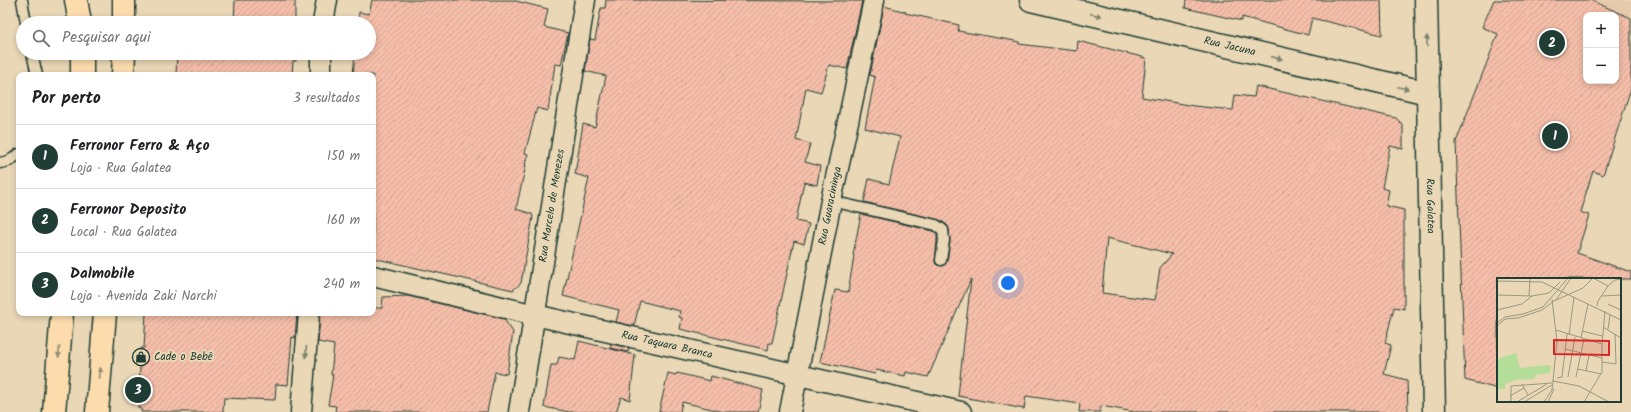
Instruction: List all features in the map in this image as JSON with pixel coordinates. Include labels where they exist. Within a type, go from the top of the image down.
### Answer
[{"type":"main road","points":[[76,0],[79,16]]},
{"type":"main road","points":[[124,0],[124,16]]},
{"type":"main road","name":"Rua Jacuna","points":[[1031,0],[1428,93]]},
{"type":"main road","name":"Rua Galatea","points":[[1426,0],[1434,412]]},
{"type":"main road","points":[[82,60],[82,72]]},
{"type":"main road","points":[[123,72],[124,60]]},
{"type":"main road","points":[[54,412],[62,316]]},
{"type":"main road","points":[[97,412],[105,316]]},
{"type":"street","points":[[324,16],[327,0]]},
{"type":"street","name":"Rua Marcelo de Menezes","points":[[519,412],[585,0]]},
{"type":"street","name":"Rua Guaracininga","points":[[790,412],[831,201],[874,0]]},
{"type":"street","points":[[321,72],[322,60]]},
{"type":"street","name":"Rua Taquara Branca","points":[[376,277],[535,315],[961,412]]},
{"type":"street","points":[[302,412],[309,316]]},
{"type":"lane","points":[[22,0],[25,16]]},
{"type":"lane","points":[[34,60],[36,72]]},
{"type":"lane","points":[[0,163],[8,161],[16,156]]},
{"type":"lane","points":[[831,201],[936,225],[943,230],[944,240],[941,260]]},
{"type":"shaded area","points":[[1590,0],[1631,0],[1631,18]]},
{"type":"building","points":[[235,0],[295,0],[295,16],[234,16]]},
{"type":"building","points":[[372,0],[512,0],[548,9],[544,27],[568,33],[561,65],[555,64],[548,111],[537,108],[525,153],[528,154],[516,209],[532,214],[533,217],[521,283],[513,290],[376,259],[376,72],[353,72],[354,60],[376,60],[376,16],[359,16],[359,12],[369,14]]},
{"type":"building","points":[[606,0],[862,1],[847,69],[829,65],[821,92],[806,88],[796,140],[810,144],[805,162],[820,166],[817,185],[804,182],[796,221],[809,224],[804,244],[794,241],[772,343],[769,343],[768,350],[680,329],[682,318],[679,317],[680,311],[640,301],[634,326],[616,322],[619,310],[563,296],[589,178],[575,174],[583,124],[595,127],[606,76],[585,71],[590,39],[595,40],[601,8],[605,8]]},
{"type":"building","points":[[1186,0],[1381,0],[1382,35],[1312,18],[1308,35],[1242,17],[1242,21],[1185,8]]},
{"type":"building","points":[[1494,0],[1590,0],[1617,12],[1583,12],[1583,84],[1619,84],[1619,13],[1631,18],[1631,88],[1603,175],[1593,171],[1580,212],[1589,215],[1577,253],[1631,272],[1631,279],[1497,278],[1497,389],[1465,380],[1456,142],[1498,34],[1482,27]]},
{"type":"building","points":[[884,6],[906,12],[905,13],[959,25],[958,31],[1010,40],[1019,42],[1019,44],[1077,51],[1078,41],[1146,58],[1142,97],[1194,106],[1233,110],[1235,95],[1254,97],[1256,86],[1396,118],[1403,125],[1403,149],[1390,146],[1382,188],[1389,190],[1386,206],[1404,210],[1404,309],[1394,307],[1385,343],[1391,345],[1384,374],[1407,380],[1408,412],[1134,412],[1101,406],[1100,412],[1079,412],[1080,404],[1026,396],[1024,409],[958,396],[971,279],[928,377],[906,372],[905,376],[876,370],[875,374],[820,362],[835,290],[848,292],[861,214],[933,231],[937,234],[935,263],[943,266],[947,261],[950,241],[949,229],[947,225],[940,220],[864,202],[869,179],[889,184],[900,137],[865,128],[875,77],[870,75]],"holes":[[[1107,238],[1172,254],[1160,268],[1155,300],[1102,293]]]},
{"type":"building","points":[[177,60],[296,60],[293,61],[292,72],[176,72]]},
{"type":"building","points":[[408,296],[504,319],[513,332],[507,374],[495,372],[487,412],[335,412],[336,406],[328,405],[333,375],[331,375],[334,345],[318,342],[320,316],[376,316],[376,308],[382,308],[383,297]]},
{"type":"building","points":[[146,316],[297,316],[295,338],[292,337],[288,385],[276,384],[275,400],[224,398],[223,412],[141,412],[141,408],[138,408],[141,348],[144,348]]},
{"type":"building","points":[[579,341],[635,355],[630,400],[621,397],[616,412],[569,412],[544,407],[551,365],[557,365],[559,357],[575,360]]},
{"type":"building","points":[[611,344],[629,348],[628,352],[610,348]]},
{"type":"building","points":[[668,373],[676,375],[677,373],[710,381],[711,376],[763,390],[758,412],[724,412],[682,402],[680,412],[659,412]]},
{"type":"place","name":"Ferronor Deposito","points":[[1552,43]]},
{"type":"place","name":"Ferronor Ferro & Aço","points":[[1555,136]]},
{"type":"place","name":"Cade o Bebê","points":[[141,357]]},
{"type":"place","name":"Dalmobile","points":[[138,390]]}]
